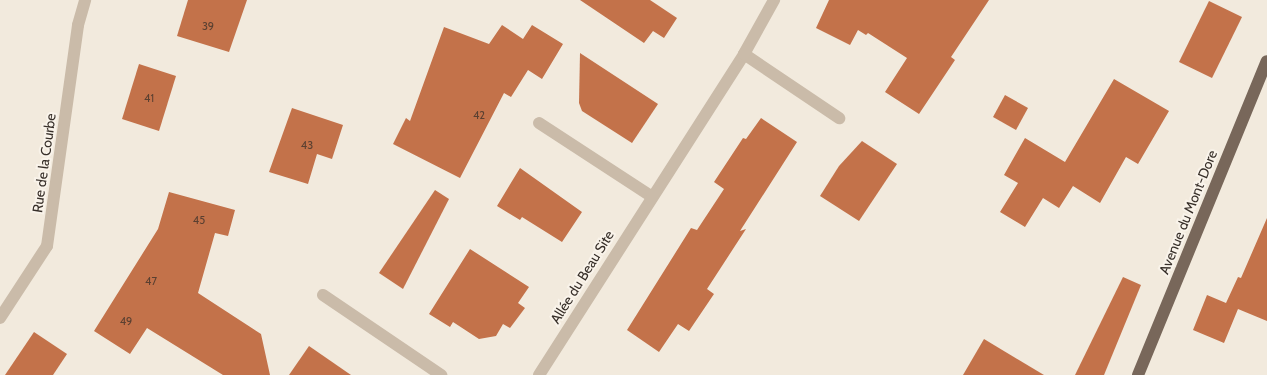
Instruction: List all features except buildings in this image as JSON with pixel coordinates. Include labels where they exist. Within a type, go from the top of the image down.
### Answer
[{"type":"main road","name":"Avenue du Mont-Dore","points":[[1138,375],[1267,61]]},
{"type":"street","name":"Rue de la Courbe","points":[[0,318],[47,246],[78,24],[85,0]]},
{"type":"street","name":"Allée du Beau Site","points":[[539,375],[651,196],[744,54],[774,0]]},
{"type":"street","points":[[744,54],[839,118]]},
{"type":"street","points":[[539,123],[651,196]]},
{"type":"street","points":[[324,295],[441,375]]}]
